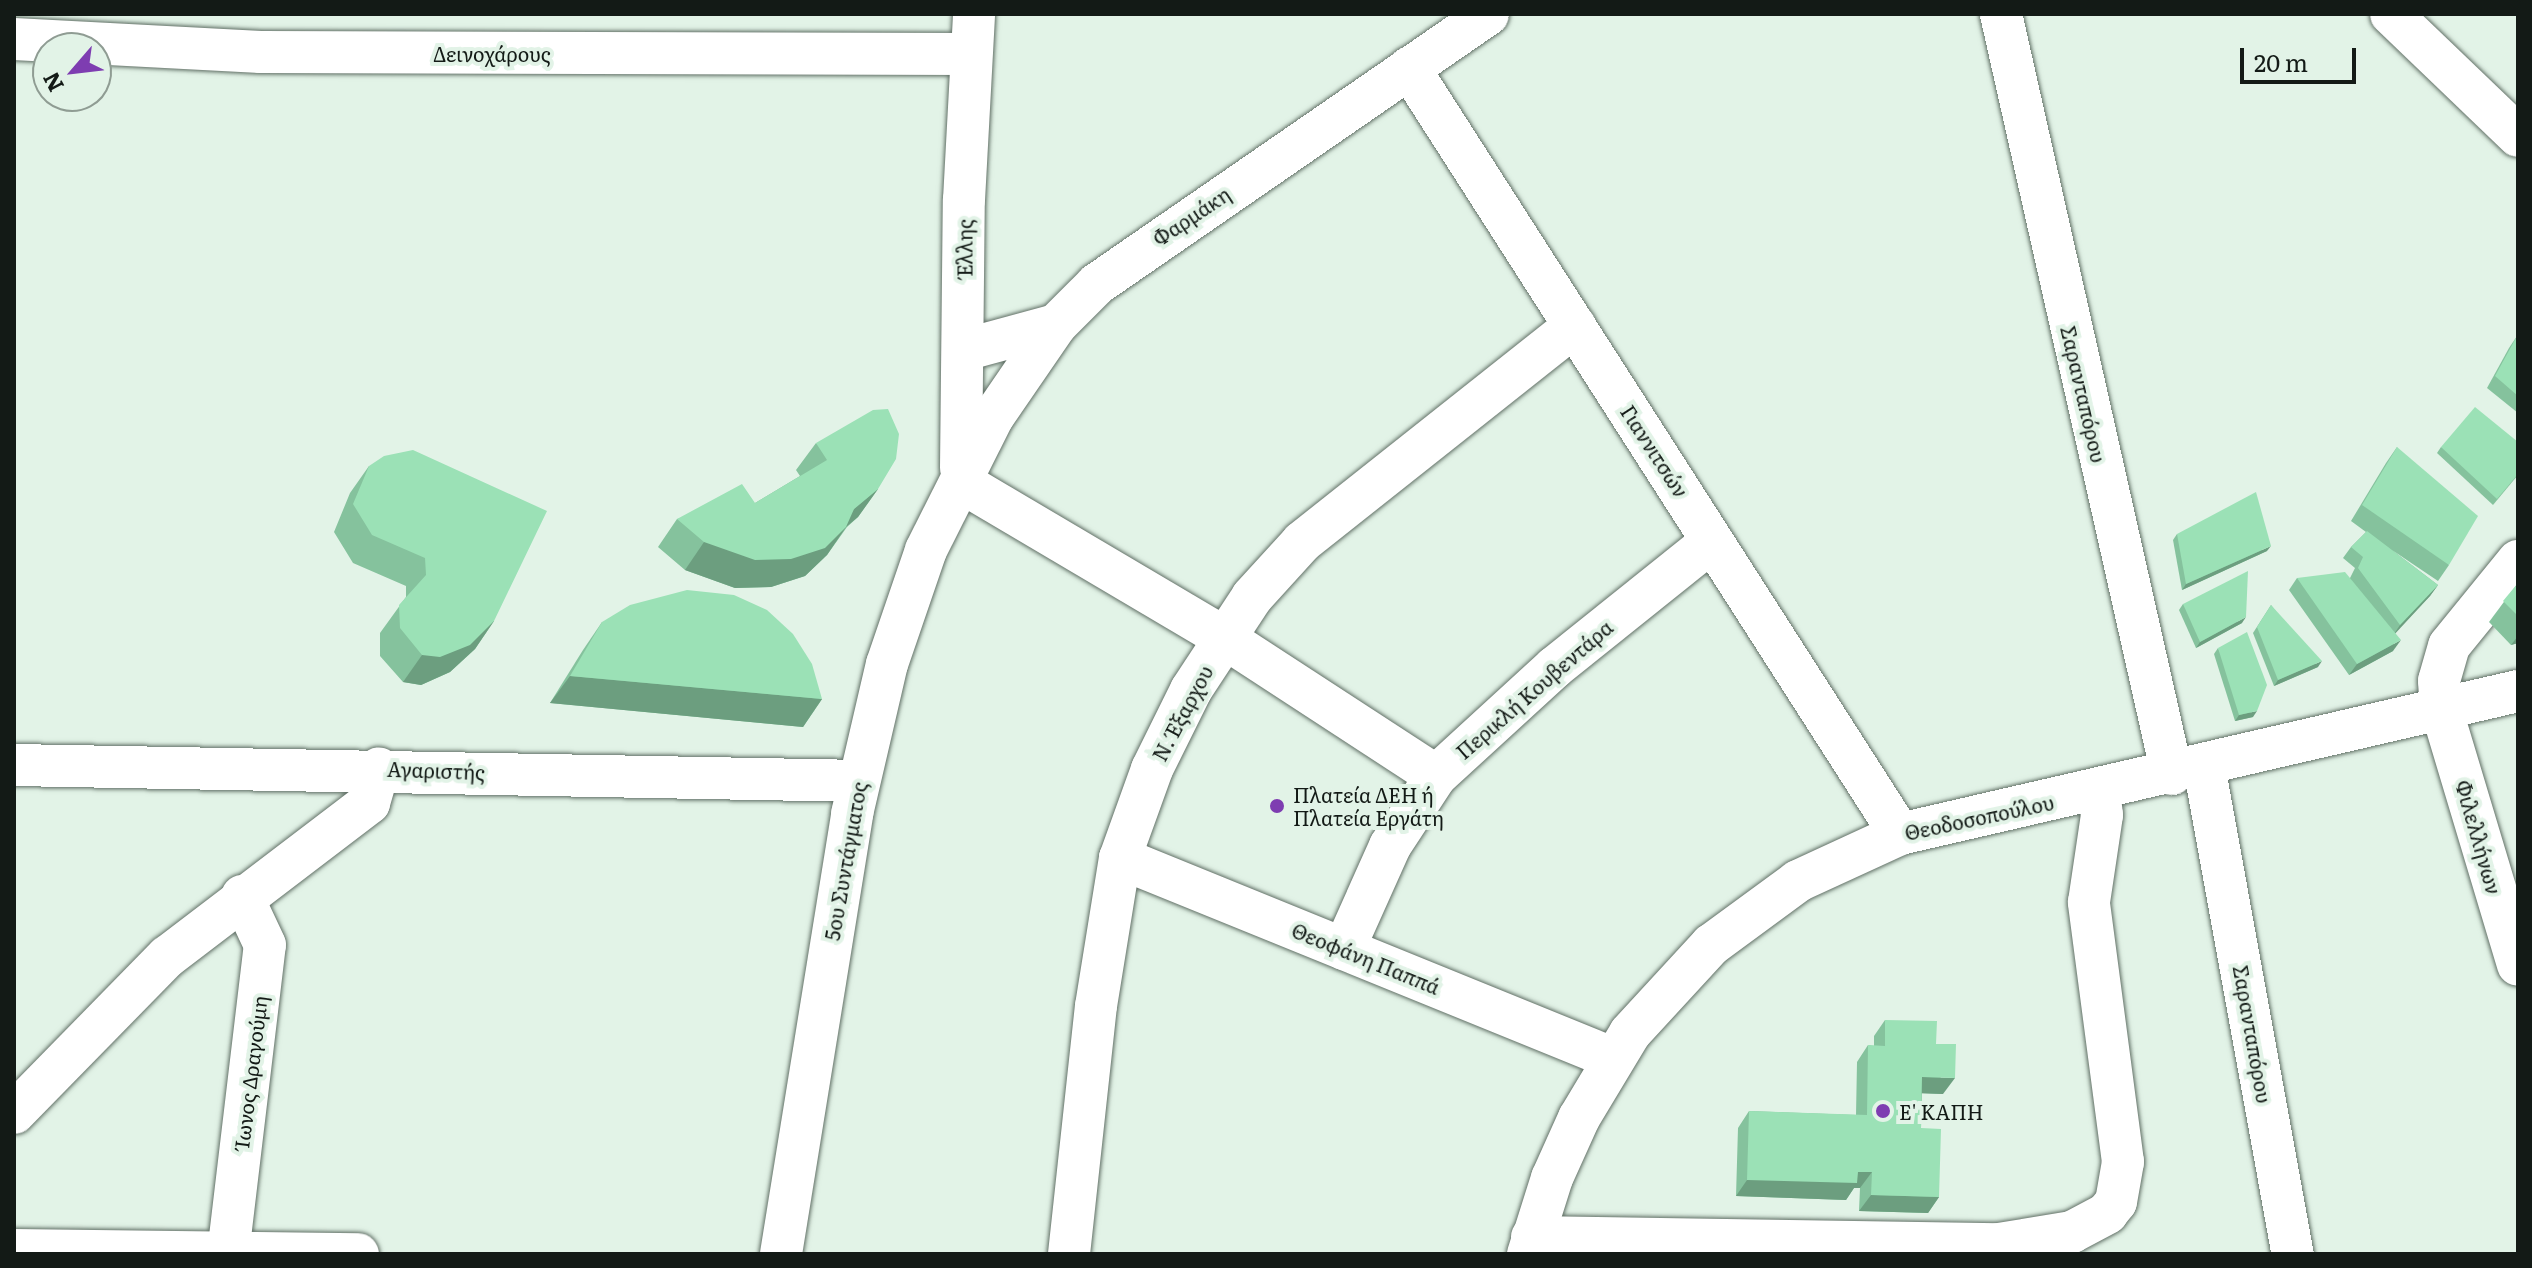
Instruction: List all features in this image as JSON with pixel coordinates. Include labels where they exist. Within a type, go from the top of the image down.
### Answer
[{"type":"street","name":"Φαρμάκη","points":[[961,482],[1001,405],[1056,325],[1134,256],[1488,14]]},
{"type":"street","name":"Σαρανταπόρου","points":[[2001,14],[2188,770],[2293,1254]]},
{"type":"street","points":[[2391,14],[2518,136]]},
{"type":"street","name":"Δεινοχάρους","points":[[14,39],[261,52],[973,34]]},
{"type":"street","name":"Έλλης","points":[[961,482],[973,34]]},
{"type":"street","name":"Γιαννιτσών","points":[[1409,68],[1900,834]]},
{"type":"street","points":[[964,350],[1056,325]]},
{"type":"street","name":"Ν. Έξαρχου","points":[[1069,1254],[1096,1006],[1120,858],[1152,769],[1223,637],[1302,542],[1575,326]]},
{"type":"street","points":[[961,482],[1223,637],[1436,776]]},
{"type":"street","name":"5ου Συντάγματος","points":[[781,1254],[859,781],[905,602],[961,482]]},
{"type":"street","name":"Περικλή Κουβεντάρα","points":[[1344,949],[1390,846],[1436,776],[1555,667],[1712,541]]},
{"type":"street","name":"Φιλελλήνων","points":[[2518,561],[2449,646],[2439,681],[2441,708],[2518,965]]},
{"type":"street","name":"Θεοδοσοπούλου","points":[[1530,1246],[1552,1178],[1612,1058],[1668,987],[1755,909],[1820,869],[1900,834],[2099,791],[2518,691]]},
{"type":"street","name":"Αγαριστής","points":[[14,765],[379,768],[859,781]]},
{"type":"street","points":[[14,1113],[138,983],[242,896],[369,803],[379,768]]},
{"type":"street","points":[[1530,1246],[2000,1249],[2092,1223],[2116,1202],[2122,1182],[2089,902],[2101,828],[2099,791]]},
{"type":"street","name":"Θεοφάνη Παππά","points":[[1120,858],[1612,1058]]},
{"type":"street","name":"Ίωνος Δραγούμη","points":[[228,1253],[265,945],[242,896]]},
{"type":"street","points":[[14,1250],[358,1254]]},
{"type":"building","points":[[2518,337],[2518,396],[2495,376]]},
{"type":"building","points":[[2475,407],[2518,442],[2518,474],[2497,499],[2441,447]]},
{"type":"building","points":[[888,409],[899,434],[896,459],[878,489],[854,509],[846,527],[825,548],[791,559],[755,560],[704,542],[677,519],[742,484],[755,503],[827,460],[816,443],[873,410]]},
{"type":"building","points":[[2397,447],[2478,516],[2449,565],[2362,505]]},
{"type":"building","points":[[413,450],[547,511],[494,621],[470,645],[440,657],[422,655],[400,628],[399,605],[426,575],[425,558],[372,535],[353,504],[369,466],[384,456]]},
{"type":"building","points":[[2256,492],[2271,546],[2186,584],[2177,534]]},
{"type":"building","points":[[2367,531],[2438,585],[2400,625],[2358,568],[2363,557],[2351,547]]},
{"type":"building","points":[[2248,571],[2246,617],[2200,642],[2183,604]]},
{"type":"building","points":[[2345,572],[2401,640],[2357,664],[2297,578]]},
{"type":"building","points":[[2518,583],[2518,616],[2503,601]]},
{"type":"building","points":[[687,590],[734,595],[767,610],[793,634],[812,664],[822,699],[570,676],[602,622],[630,605]]},
{"type":"building","points":[[2271,605],[2322,661],[2278,680],[2257,627]]},
{"type":"building","points":[[2247,632],[2267,685],[2257,711],[2239,715],[2218,648]]},
{"type":"building","name":"Ε' ΚΑΠΗ","points":[[1885,1020],[1937,1021],[1936,1044],[1956,1044],[1955,1078],[1922,1077],[1921,1128],[1941,1129],[1939,1197],[1871,1195],[1872,1172],[1858,1172],[1857,1183],[1747,1180],[1749,1111],[1867,1115],[1868,1045],[1885,1046]]},
{"type":"place","name":"Πλατεία ΔΕΗ ή Πλατεία Εργάτη","points":[[1277,806]]},
{"type":"place","name":"Ε' ΚΑΠΗ","points":[[1883,1111]]}]
